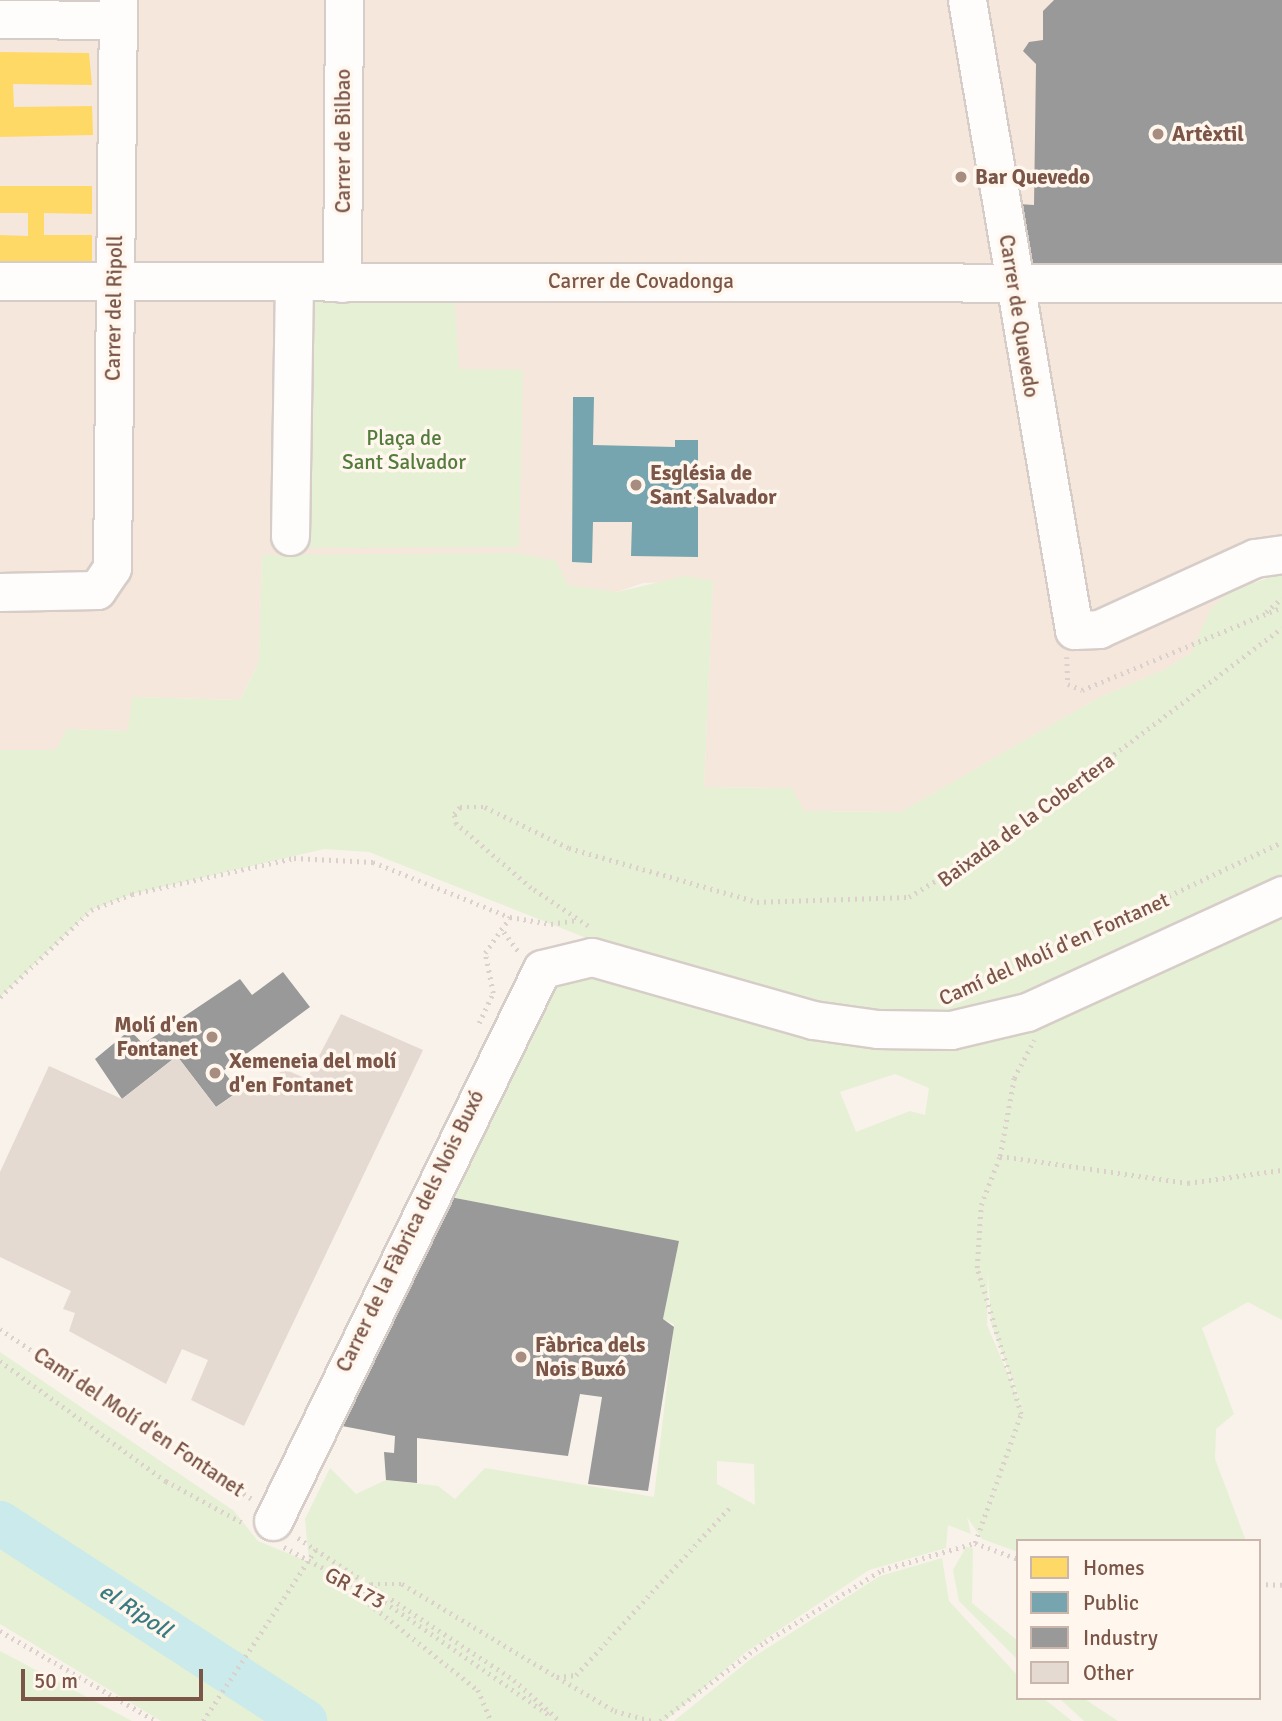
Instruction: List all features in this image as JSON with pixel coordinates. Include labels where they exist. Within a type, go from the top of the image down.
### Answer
[{"type":"street","name":"Carrer de Bilbao","points":[[342,282],[344,0]]},
{"type":"street","name":"Carrer de Quevedo","points":[[967,0],[1074,630]]},
{"type":"street","points":[[0,19],[118,10]]},
{"type":"street","name":"Carrer del Ripoll","points":[[0,592],[76,593],[97,590],[112,568],[118,10]]},
{"type":"street","name":"Carrer de Covadonga","points":[[0,281],[114,278],[294,282],[1013,279],[1282,283]]},
{"type":"street","points":[[290,536],[294,282]]},
{"type":"street","points":[[1074,630],[1099,629],[1255,558],[1282,554]]},
{"type":"street","name":"Camí del Molí d'en Fontanet","points":[[566,959],[635,967],[813,1020],[877,1030],[951,1030],[1027,1012],[1282,895]]},
{"type":"street","name":"Carrer de la Fàbrica dels Nois Buxó","points":[[269,1531],[529,985],[542,969],[566,959]]},
{"type":"path","points":[[1263,615],[1282,598]]},
{"type":"path","points":[[1074,630],[1067,656],[1072,691],[1282,607]]},
{"type":"path","name":"Baixada de la Cobertera","points":[[575,920],[464,832],[454,814],[460,807],[485,807],[569,848],[733,898],[785,905],[909,897],[991,847],[1282,628]]},
{"type":"path","name":"Camí del Molí d'en Fontanet","points":[[955,997],[1282,842]]},
{"type":"path","points":[[0,997],[91,910],[132,894],[293,858],[373,862],[510,917],[542,924],[575,920],[600,932]]},
{"type":"path","points":[[505,932],[510,917]]},
{"type":"path","points":[[975,1543],[1021,1414],[976,1268],[981,1205],[1000,1156],[1014,1078],[1038,1033],[1026,1032]]},
{"type":"path","points":[[1000,1156],[1188,1183],[1282,1170]]},
{"type":"path","name":"Camí del Molí d'en Fontanet","points":[[0,1329],[229,1477],[269,1531]]},
{"type":"path","points":[[0,1361],[166,1481],[269,1531],[307,1563],[316,1549],[514,1680],[559,1721]]},
{"type":"path","points":[[557,1677],[587,1667],[687,1547],[730,1507]]},
{"type":"path","points":[[660,1721],[765,1642],[882,1570],[975,1543],[1016,1558]]},
{"type":"path","name":"GR 173","points":[[203,1721],[307,1563],[379,1598],[559,1721]]},
{"type":"path","points":[[333,1575],[478,1690],[491,1721]]},
{"type":"path","points":[[370,1584],[402,1584],[436,1600],[615,1711],[652,1721]]},
{"type":"path","points":[[1261,1584],[1282,1585]]},
{"type":"path","points":[[0,1631],[156,1721]]},
{"type":"shaded area","points":[[0,0],[1282,0],[1282,573],[1260,576],[1191,653],[1166,669],[1098,698],[901,812],[804,811],[792,788],[704,787],[713,581],[643,583],[617,592],[262,555],[259,662],[240,700],[133,697],[128,731],[67,729],[56,750],[0,750]]},
{"type":"green space","name":"Plaça de Sant Salvador","points":[[454,293],[459,369],[523,370],[519,547],[305,548],[307,294]]},
{"type":"green space","points":[[514,553],[556,561],[568,585],[617,592],[685,576],[713,581],[704,787],[792,788],[804,811],[901,812],[1098,698],[1166,669],[1191,653],[1210,610],[1229,592],[1282,573],[1282,1320],[1248,1302],[1202,1328],[1234,1414],[1216,1429],[1215,1459],[1245,1539],[1016,1539],[1016,1551],[982,1539],[967,1517],[971,1534],[948,1525],[946,1548],[869,1570],[746,1652],[665,1721],[161,1721],[0,1624],[0,1352],[234,1511],[258,1541],[309,1562],[305,1519],[330,1468],[356,1494],[386,1480],[438,1486],[455,1499],[485,1468],[654,1497],[674,1324],[663,1319],[679,1241],[450,1197],[549,989],[592,970],[854,1038],[950,1017],[830,1010],[594,941],[369,852],[324,849],[132,894],[91,910],[0,997],[0,750],[56,750],[67,729],[128,731],[132,697],[240,700],[259,662],[262,555]],"holes":[[[895,1074],[929,1088],[925,1115],[910,1111],[856,1132],[840,1092]],[[988,1272],[991,1323],[1024,1412],[987,1325]],[[717,1461],[754,1464],[755,1505],[717,1484]]]},
{"type":"green space","points":[[966,1547],[973,1548],[972,1603],[1016,1639],[1016,1658],[959,1601],[953,1570]]},
{"type":"green space","points":[[942,1558],[949,1601],[1016,1674],[1016,1700],[1046,1700],[1072,1721],[674,1721],[752,1658],[880,1576]]},
{"type":"green space","points":[[0,1651],[132,1721],[0,1721]]},
{"type":"green space","points":[[1061,1700],[1086,1700],[1118,1721],[1084,1721]]},
{"type":"building: Homes","points":[[0,52],[89,53],[92,85],[13,84],[14,107],[92,106],[93,135],[0,137]]},
{"type":"building: Homes","points":[[0,186],[92,186],[92,214],[44,213],[44,235],[92,235],[92,264],[0,263],[0,235],[28,236],[28,213],[0,213]]},
{"type":"building: Public","name":"Església de Sant Salvador","points":[[573,397],[594,397],[593,445],[675,447],[675,440],[698,440],[698,557],[631,556],[632,522],[593,522],[592,563],[572,562]]},
{"type":"building: Industry","name":"Artèxtil","points":[[1054,0],[1282,0],[1282,266],[1027,265],[1018,204],[1034,205],[1036,64],[1023,51],[1029,42],[1043,40],[1043,11]]},
{"type":"building: Industry","name":"Molí d'en Fontanet","points":[[283,972],[310,1007],[223,1071],[239,1091],[216,1107],[177,1056],[122,1099],[95,1059],[130,1030],[143,1044],[240,979],[252,995]]},
{"type":"building: Industry","name":"Fàbrica dels Nois Buxó","points":[[450,1197],[679,1241],[663,1319],[674,1327],[648,1491],[588,1484],[602,1397],[580,1394],[568,1456],[417,1438],[417,1483],[386,1480],[384,1452],[394,1453],[395,1436],[342,1426]]},
{"type":"building: Other","points":[[341,1014],[423,1050],[244,1426],[191,1400],[208,1360],[182,1349],[166,1384],[69,1331],[75,1313],[63,1309],[71,1291],[0,1257],[0,1172],[49,1066],[122,1099],[177,1056],[216,1107],[248,1086],[258,1091],[284,1069],[307,1079]]},
{"type":"waterway","name":"el Ripoll","points":[[0,1523],[305,1721]]},
{"type":"place","name":"Artèxtil","points":[[1158,134]]},
{"type":"place","name":"Bar Quevedo","points":[[961,177]]},
{"type":"place","name":"Església de Sant Salvador","points":[[636,485]]},
{"type":"place","name":"Molí d'en Fontanet","points":[[212,1037]]},
{"type":"place","name":"Xemeneia del molí d'en Fontanet","points":[[215,1073]]},
{"type":"place","name":"Fàbrica dels Nois Buxó","points":[[521,1357]]}]
